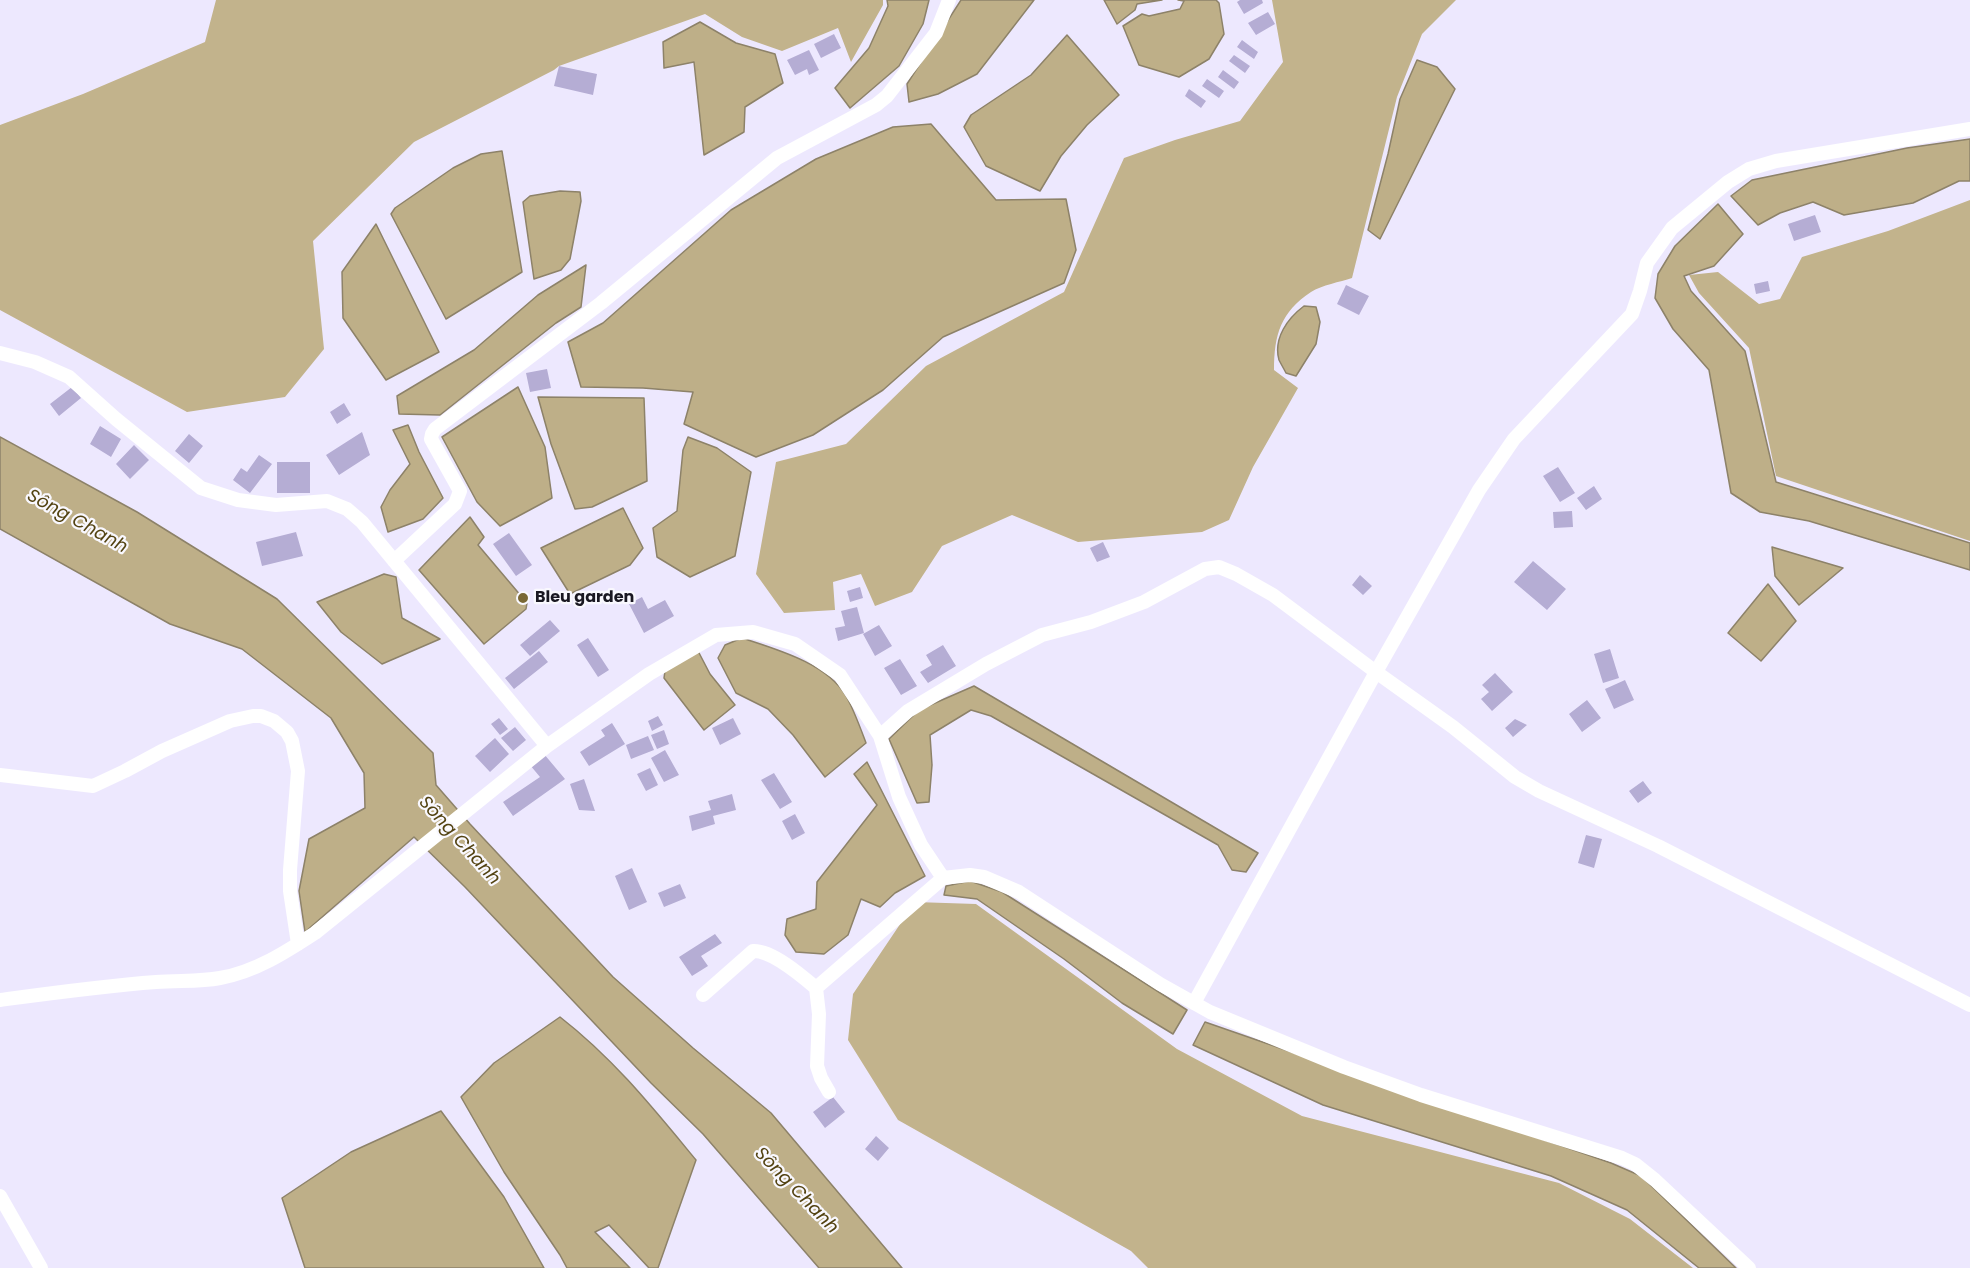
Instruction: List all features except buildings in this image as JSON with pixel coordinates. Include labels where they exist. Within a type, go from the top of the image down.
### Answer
[{"type":"street","points":[[394,561],[459,498],[460,491],[431,439],[435,429],[601,303],[777,158],[876,105],[887,96],[936,33],[949,0]]},
{"type":"street","points":[[1194,1003],[1479,490],[1514,439],[1632,314],[1647,263],[1672,228],[1728,182],[1749,169],[1776,161],[1970,129]]},
{"type":"street","points":[[0,353],[35,362],[69,377],[116,419],[201,488],[238,500],[276,505],[327,501],[347,509],[362,522],[548,746]]},
{"type":"street","points":[[880,736],[908,711],[986,664],[1042,635],[1144,602],[1205,569],[1220,567],[1273,595],[1453,728],[1515,777],[1539,791],[1658,846],[1970,1005]]},
{"type":"street","points":[[0,1000],[82,988],[220,978],[258,967],[315,933],[548,746],[649,674],[716,635],[753,632],[795,644],[840,675],[880,736],[899,797],[921,845],[943,878]]},
{"type":"street","points":[[0,776],[93,786],[162,751],[230,721],[261,716],[274,721],[292,741],[298,771],[290,891],[298,944]]},
{"type":"street","points":[[816,988],[943,878],[970,875],[984,877],[1019,892],[1160,984],[1210,1012],[1399,1087],[1635,1164],[1749,1268]]},
{"type":"street","points":[[703,995],[753,951],[766,952],[803,977],[816,988],[819,1032],[818,1065],[821,1078],[829,1092]]},
{"type":"street","points":[[0,1197],[41,1268]]},
{"type":"shaded area","points":[[216,0],[883,0],[883,5],[851,62],[838,28],[782,51],[742,37],[705,14],[559,66],[414,142],[313,241],[324,349],[285,397],[187,412],[0,310],[0,125],[83,94],[205,42]]},
{"type":"shaded area","points":[[1272,0],[1456,0],[1422,34],[1397,97],[1352,278],[1311,292],[1293,308],[1281,325],[1274,357],[1274,370],[1298,388],[1253,467],[1229,520],[1202,532],[1078,542],[1012,515],[942,546],[912,592],[875,606],[861,574],[833,582],[835,610],[784,613],[756,574],[776,462],[846,444],[926,366],[1064,292],[1124,158],[1240,121],[1283,62]]},
{"type":"shaded area","points":[[1970,200],[1970,541],[1776,476],[1749,348],[1699,293],[1689,275],[1718,272],[1759,304],[1780,299],[1802,257],[1888,231]]},
{"type":"shaded area","points":[[915,902],[976,904],[1177,1049],[1302,1116],[1559,1183],[1630,1219],[1693,1268],[1148,1268],[1131,1251],[898,1120],[848,1040],[853,994]]},
{"type":"water","points":[[887,0],[929,0],[923,24],[899,66],[850,108],[835,88],[869,48],[888,6]]},
{"type":"water","points":[[961,0],[1034,0],[977,74],[938,94],[909,102],[907,84]]},
{"type":"water","points":[[1104,0],[1162,0],[1137,4],[1135,10],[1117,24]]},
{"type":"water","points":[[1178,0],[1216,0],[1219,3],[1224,34],[1209,59],[1179,77],[1139,65],[1123,26],[1142,14],[1149,16],[1180,9],[1184,1]]},
{"type":"water","points":[[700,22],[736,43],[775,54],[783,83],[745,107],[744,132],[704,155],[694,62],[664,68],[663,42]]},
{"type":"water","points":[[1067,35],[1119,95],[1087,125],[1061,156],[1040,191],[986,166],[964,127],[971,115],[1031,75]]},
{"type":"water","points":[[1417,60],[1437,67],[1455,89],[1380,239],[1368,230],[1400,99]]},
{"type":"water","points":[[931,124],[996,200],[1066,199],[1076,250],[1064,283],[943,337],[883,390],[813,435],[756,457],[684,424],[693,392],[581,387],[568,342],[603,323],[731,210],[816,159],[893,127]]},
{"type":"water","points":[[1970,139],[1970,181],[1959,181],[1913,203],[1844,215],[1813,202],[1780,213],[1758,225],[1731,196],[1752,180],[1907,148]]},
{"type":"water","points":[[502,151],[522,272],[446,319],[391,214],[395,208],[453,168],[481,154]]},
{"type":"water","points":[[560,191],[580,192],[581,201],[570,259],[561,270],[534,279],[523,202],[530,196]]},
{"type":"water","points":[[1718,204],[1743,234],[1714,266],[1684,276],[1691,291],[1745,351],[1776,482],[1970,543],[1970,570],[1809,521],[1760,512],[1731,493],[1709,370],[1673,329],[1655,298],[1658,274],[1675,246]]},
{"type":"water","points":[[376,224],[439,352],[386,380],[343,318],[342,272]]},
{"type":"water","points":[[586,265],[581,307],[556,323],[440,415],[399,414],[397,396],[474,350],[538,295]]},
{"type":"water","points":[[1304,306],[1316,307],[1320,322],[1316,344],[1296,376],[1286,373],[1279,360],[1278,344],[1287,323]]},
{"type":"water","points":[[518,387],[545,447],[552,498],[500,526],[477,502],[442,437]]},
{"type":"water","points":[[538,397],[644,398],[647,481],[592,507],[575,509],[551,444]]},
{"type":"water","points":[[408,425],[443,498],[423,519],[388,532],[381,507],[390,490],[410,464],[393,430]]},
{"type":"water","name":"Sông Chanh","points":[[0,437],[137,512],[277,599],[433,753],[436,785],[470,824],[613,977],[771,1113],[902,1268],[819,1268],[703,1134],[414,837],[305,932],[299,891],[309,839],[365,808],[364,773],[331,718],[242,649],[170,624],[0,529]]},
{"type":"water","points":[[688,437],[717,448],[751,472],[735,556],[690,577],[657,557],[653,528],[677,511],[683,450]]},
{"type":"water","points":[[623,508],[643,548],[630,565],[570,594],[541,548]]},
{"type":"water","points":[[470,517],[484,537],[478,545],[527,603],[526,609],[484,644],[419,570]]},
{"type":"water","points":[[1772,547],[1843,568],[1799,605],[1775,576]]},
{"type":"water","points":[[384,574],[396,577],[402,618],[440,639],[382,664],[341,632],[317,602]]},
{"type":"water","points":[[1768,584],[1796,621],[1761,661],[1728,633]]},
{"type":"water","points":[[742,638],[799,659],[813,666],[837,684],[846,696],[866,743],[825,777],[793,735],[768,709],[736,693],[718,658],[725,645]]},
{"type":"water","points":[[697,649],[710,674],[735,705],[704,730],[664,678],[665,671]]},
{"type":"water","points":[[974,686],[1258,853],[1246,872],[1232,870],[1218,845],[991,716],[971,710],[930,735],[932,765],[929,802],[917,803],[889,739],[919,710]]},
{"type":"water","points":[[867,762],[925,876],[895,893],[880,907],[861,899],[848,935],[824,954],[796,952],[785,935],[787,919],[816,909],[817,882],[877,805],[854,774]]},
{"type":"water","points":[[970,881],[1002,892],[1187,1010],[1173,1034],[1122,1003],[1064,959],[977,899],[944,895],[946,886]]},
{"type":"water","points":[[560,1017],[615,1067],[696,1160],[658,1268],[649,1268],[609,1225],[595,1232],[630,1268],[567,1268],[504,1172],[461,1097],[494,1063]]},
{"type":"water","points":[[1205,1022],[1611,1163],[1641,1176],[1736,1268],[1699,1268],[1627,1210],[1551,1176],[1323,1105],[1193,1045]]},
{"type":"water","points":[[441,1111],[504,1197],[544,1268],[305,1268],[282,1198],[351,1152]]},
{"type":"place","name":"Bleu garden","points":[[523,598]]}]
